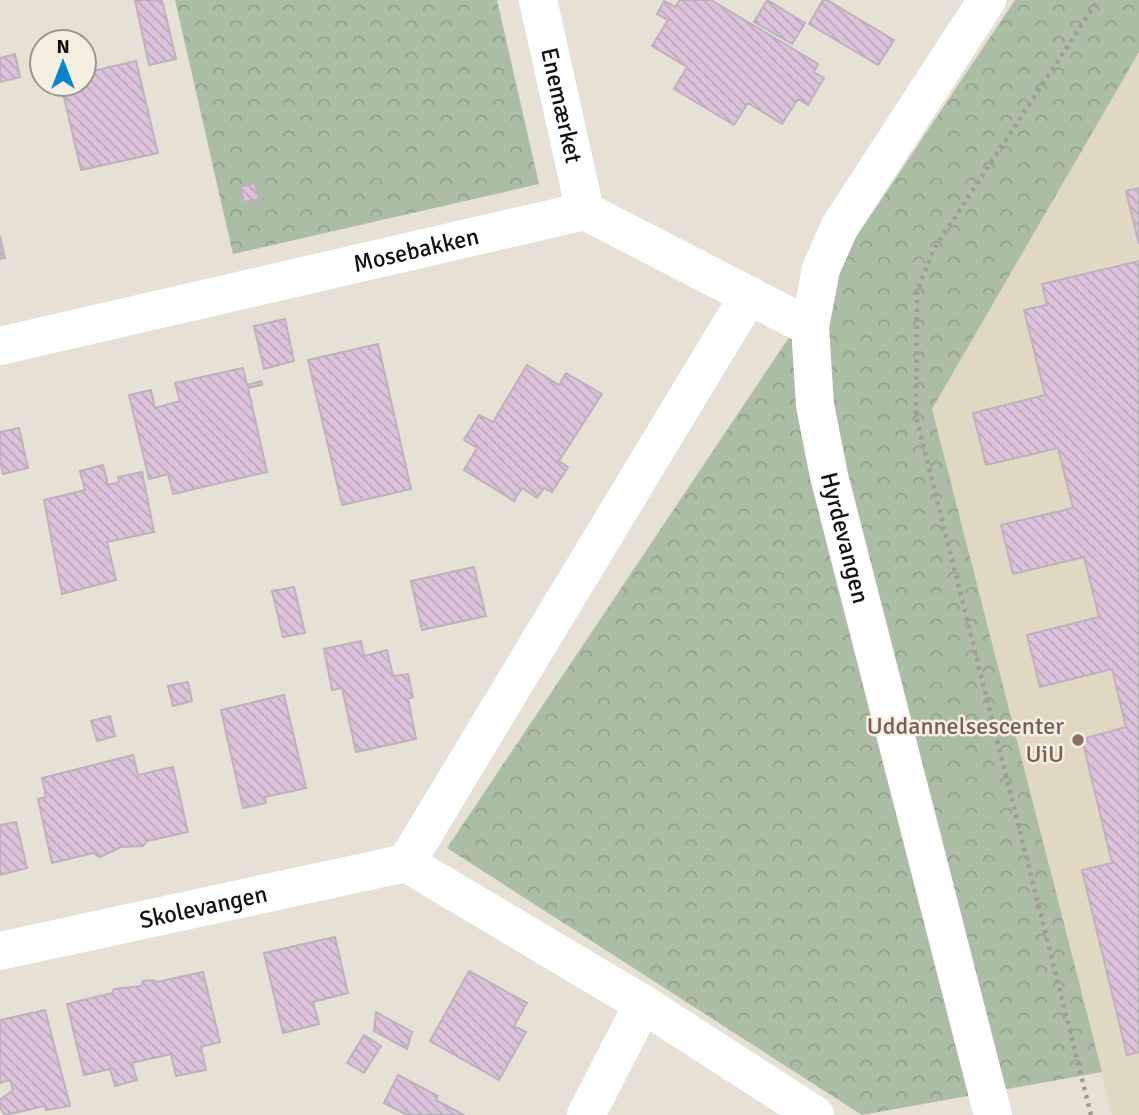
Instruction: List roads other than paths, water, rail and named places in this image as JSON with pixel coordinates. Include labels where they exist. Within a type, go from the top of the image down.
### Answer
[{"type":"street","name":"Enemærket","points":[[538,0],[585,211]]},
{"type":"street","name":"Hyrdevangen","points":[[984,1113],[828,476],[815,405],[810,327],[821,269],[840,226],[987,0]]},
{"type":"street","points":[[585,211],[810,327]]},
{"type":"street","name":"Mosebakken","points":[[0,346],[585,211]]},
{"type":"street","points":[[749,295],[406,863],[643,1004],[815,1115]]},
{"type":"street","name":"Skolevangen","points":[[0,951],[406,863]]},
{"type":"street","points":[[586,1115],[643,1004]]},
{"type":"place","name":"Uddannelsescenter UiU","points":[[1078,740]]}]
